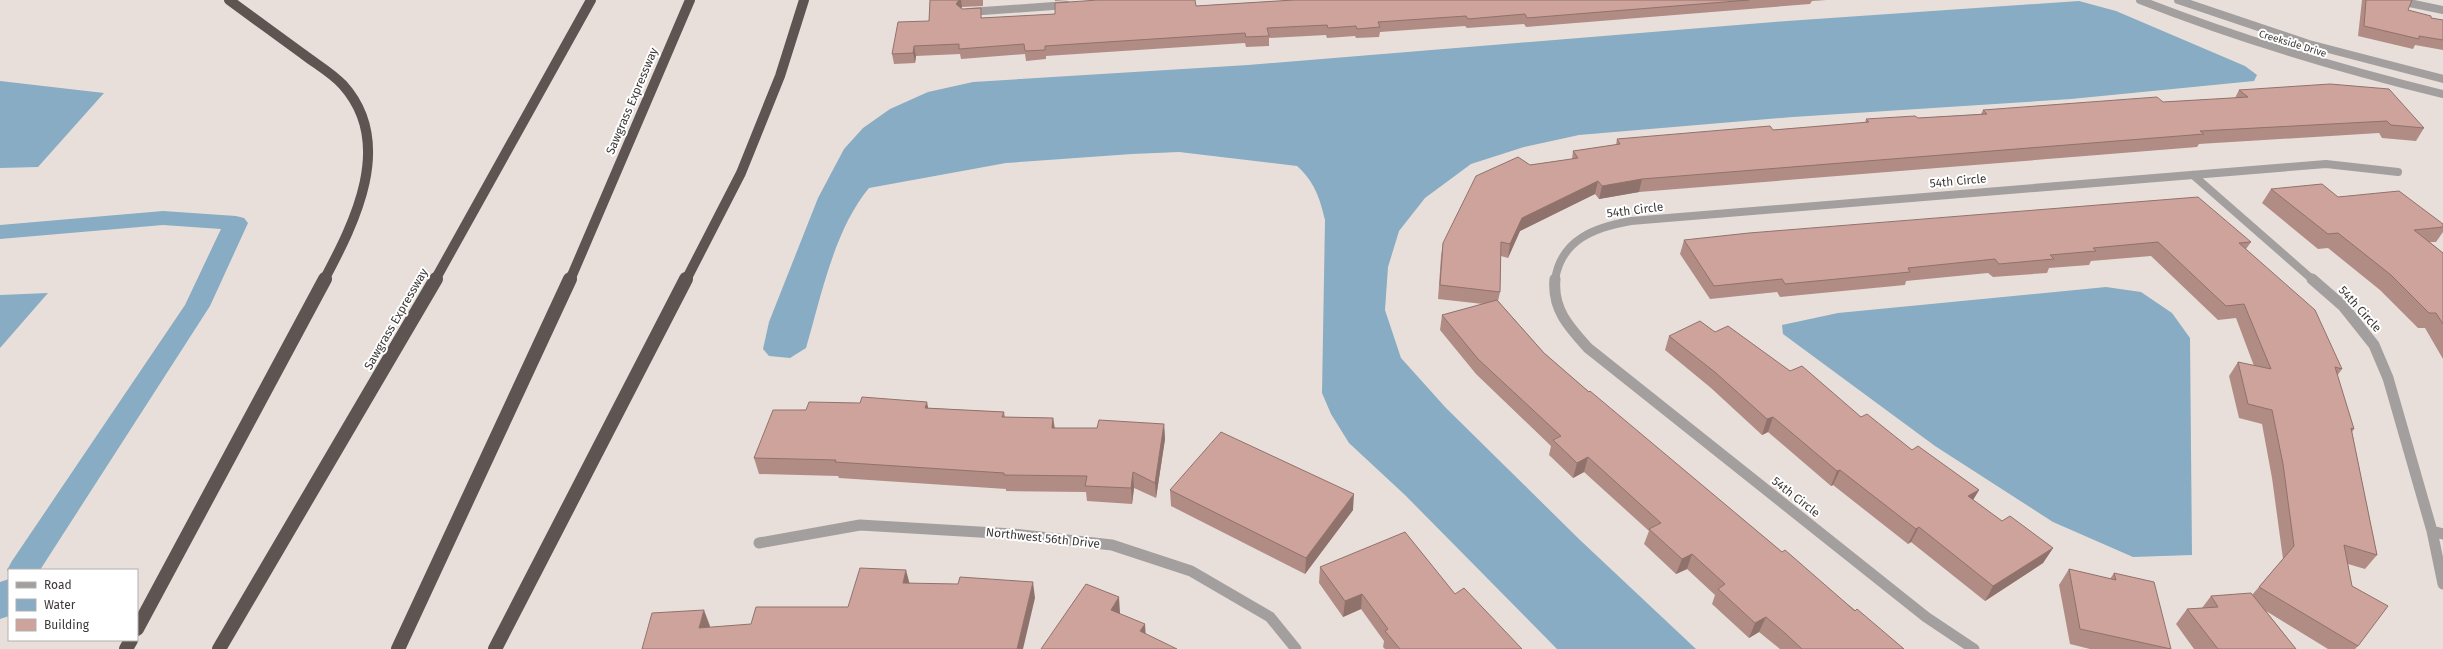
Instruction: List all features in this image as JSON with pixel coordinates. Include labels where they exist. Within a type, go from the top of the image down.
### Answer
[{"type":"highway","points":[[138,626],[345,241],[362,200],[367,181],[369,163],[365,128],[353,100],[345,87],[229,0]]},
{"type":"highway","name":"Sawgrass Expressway","points":[[219,649],[453,249],[591,0]]},
{"type":"highway","name":"Sawgrass Expressway","points":[[398,649],[578,261],[690,0]]},
{"type":"highway","points":[[496,649],[738,180],[780,76],[804,0]]},
{"type":"street","points":[[1019,0],[1020,8]]},
{"type":"street","name":"Creekside Drive","points":[[2140,0],[2199,23],[2301,56],[2443,94]]},
{"type":"street","name":"Creekside Drive","points":[[2178,0],[2285,37],[2443,79]]},
{"type":"street","points":[[2395,0],[2443,10]]},
{"type":"street","points":[[963,13],[1075,5]]},
{"type":"street","name":"54th Circle","points":[[1974,649],[1926,617],[1588,348],[1566,323],[1555,301],[1555,281],[1562,258],[1579,238],[1599,227],[1631,221],[2326,164],[2398,172]]},
{"type":"street","name":"54th Circle","points":[[2193,175],[2343,306],[2374,344],[2388,378],[2438,532],[2443,584]]},
{"type":"street","name":"Northwest 56th Drive","points":[[759,543],[860,526],[1013,534],[1112,545],[1191,571],[1270,617],[1296,649]]},
{"type":"water","points":[[2079,1],[2116,11],[2245,66],[2257,75],[2254,81],[2071,99],[1793,117],[1579,135],[1524,147],[1471,164],[1425,198],[1399,231],[1388,267],[1385,310],[1401,358],[1446,408],[1580,540],[1696,649],[1557,649],[1405,495],[1349,443],[1331,414],[1322,393],[1325,220],[1316,190],[1297,166],[1179,152],[1132,154],[1006,163],[869,188],[846,224],[838,244],[823,286],[806,348],[790,358],[769,356],[763,349],[769,322],[818,198],[844,149],[863,128],[890,109],[928,92],[973,82],[1248,65],[1787,21]]},
{"type":"water","points":[[0,81],[104,93],[38,167],[0,168]]},
{"type":"water","points":[[2106,287],[2141,292],[2172,313],[2190,338],[2192,555],[2133,557],[2053,522],[1935,446],[1783,334],[1782,325],[1838,313]]},
{"type":"water","points":[[48,293],[0,348],[0,295]]},
{"type":"building","points":[[930,0],[959,0],[956,4],[962,9],[981,8],[981,18],[1055,14],[1055,3],[1098,0],[1195,0],[1196,6],[1294,0],[1749,0],[1527,18],[1525,14],[1468,19],[1466,16],[1378,22],[1380,27],[1357,29],[1356,26],[1328,28],[1327,25],[1267,28],[1269,36],[1246,37],[1245,33],[1045,46],[1045,50],[1025,51],[1024,44],[959,49],[959,44],[914,46],[913,53],[892,54],[898,22],[929,21]]},
{"type":"building","points":[[2366,0],[2412,0],[2408,10],[2431,16],[2431,18],[2443,20],[2443,40],[2419,36],[2419,39],[2364,26]]},
{"type":"building","points":[[2330,84],[2389,89],[2424,128],[2391,125],[2387,121],[2200,131],[2204,134],[1642,179],[1602,186],[1598,181],[1522,218],[1510,244],[1501,242],[1500,292],[1440,285],[1443,243],[1476,176],[1518,157],[1530,165],[1578,158],[1573,151],[1620,144],[1617,139],[1770,126],[1773,130],[1869,122],[1866,119],[1987,114],[1983,110],[2157,97],[2163,102],[2248,97],[2239,90]]},
{"type":"building","points":[[2322,184],[2338,197],[2399,191],[2443,224],[2443,227],[2414,230],[2443,253],[2443,324],[2436,313],[2429,313],[2391,275],[2338,233],[2328,234],[2271,189]]},
{"type":"building","points":[[2198,197],[2251,242],[2239,243],[2315,310],[2342,369],[2335,367],[2354,429],[2351,428],[2377,555],[2344,545],[2352,586],[2388,606],[2358,646],[2259,587],[2294,546],[2283,464],[2272,410],[2248,404],[2238,362],[2271,369],[2244,304],[2226,306],[2158,242],[2093,248],[2096,251],[2050,255],[2054,259],[1999,264],[1995,259],[1908,268],[1910,272],[1785,284],[1782,279],[1714,286],[1684,240],[1749,233]]},
{"type":"building","points":[[1497,300],[1544,353],[1589,392],[1590,391],[1782,552],[1785,550],[1855,611],[1857,609],[1904,649],[1802,649],[1766,617],[1755,623],[1718,589],[1725,584],[1692,554],[1682,559],[1649,529],[1661,523],[1588,457],[1577,463],[1553,440],[1561,436],[1478,359],[1442,315]]},
{"type":"building","points":[[1700,321],[1715,332],[1728,326],[1790,371],[1802,366],[1861,417],[1867,414],[1912,450],[1918,446],[1979,490],[1968,496],[2002,521],[2010,516],[2053,548],[1993,586],[1919,527],[1916,529],[1840,470],[1837,471],[1773,417],[1767,419],[1716,373],[1669,336]]},
{"type":"building","points":[[862,397],[927,402],[925,408],[1004,412],[1002,417],[1053,418],[1052,428],[1097,428],[1099,420],[1164,424],[1155,483],[1133,472],[1131,488],[1085,486],[1087,476],[1004,475],[1004,473],[835,462],[836,460],[754,458],[773,410],[806,410],[809,402],[860,403]]},
{"type":"building","points":[[1221,432],[1354,494],[1306,558],[1170,490]]},
{"type":"building","points":[[1405,532],[1455,594],[1464,588],[1522,649],[1400,649],[1385,631],[1388,629],[1362,594],[1345,601],[1320,567]]},
{"type":"building","points":[[860,568],[906,570],[903,583],[958,584],[960,577],[1033,582],[1017,649],[642,649],[652,613],[704,610],[699,628],[751,624],[756,607],[848,607]]},
{"type":"building","points":[[2069,569],[2116,580],[2114,573],[2154,582],[2171,649],[2080,629]]},
{"type":"building","points":[[1086,584],[1119,597],[1111,610],[1145,624],[1140,631],[1177,649],[1041,649]]},
{"type":"building","points":[[2251,593],[2296,649],[2218,649],[2187,609],[2218,607],[2211,596]]},
{"type":"waterway","points":[[0,232],[163,218],[236,223],[197,306],[24,569]]},
{"type":"waterway","points":[[0,606],[8,594]]}]
